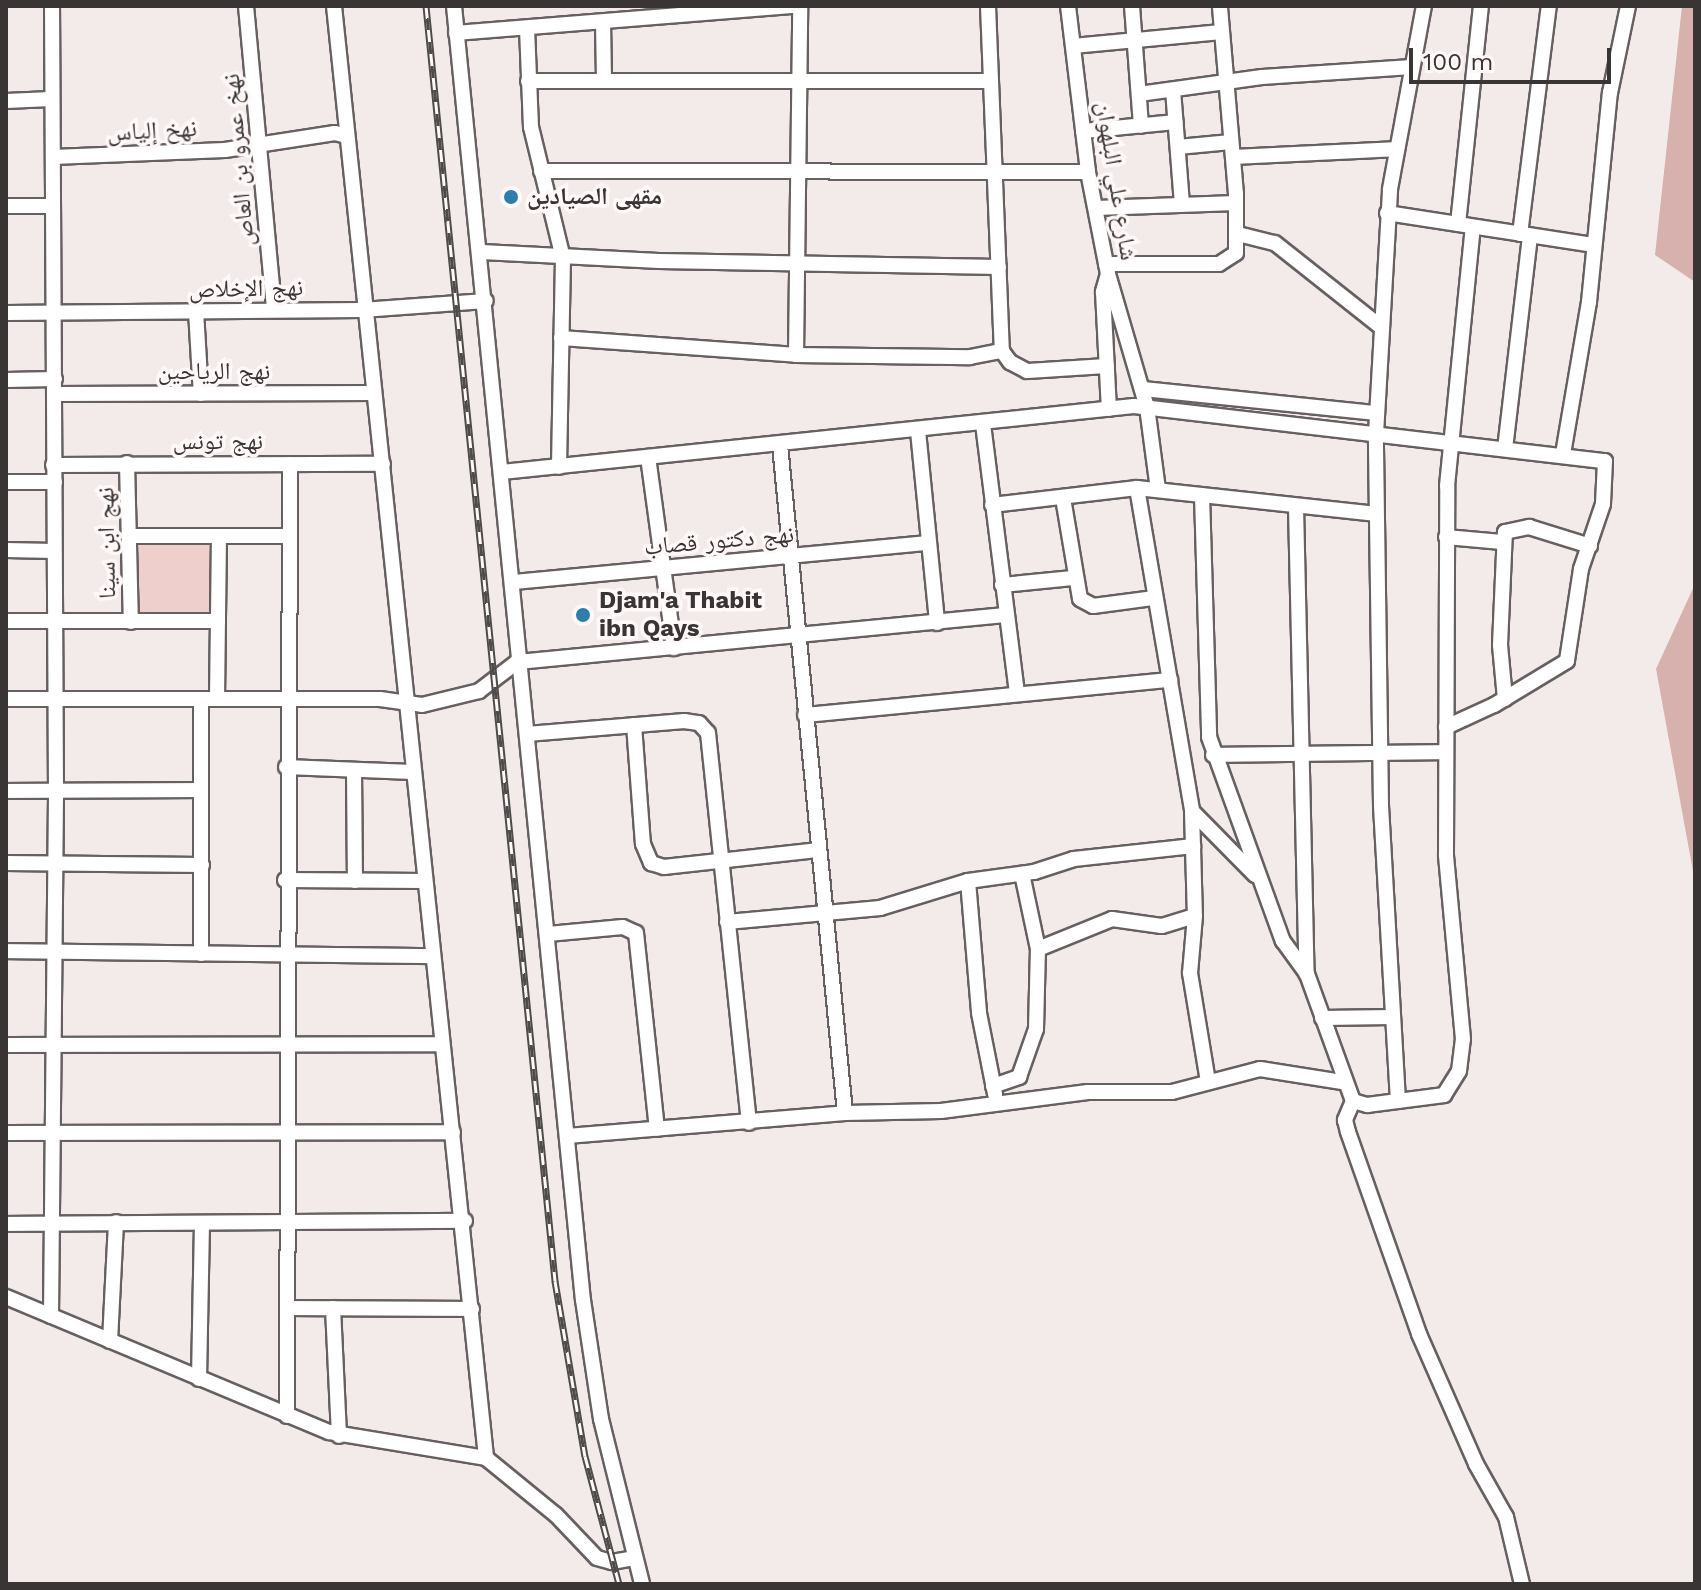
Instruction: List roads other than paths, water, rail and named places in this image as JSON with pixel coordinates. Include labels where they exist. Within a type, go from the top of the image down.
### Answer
[{"type":"street","points":[[51,1316],[56,1222],[53,465],[57,313],[52,206],[52,6]]},
{"type":"street","name":"نهخ عمرو بن العاص","points":[[246,6],[274,310]]},
{"type":"street","points":[[334,6],[362,310],[383,464],[404,703],[465,1221],[486,1458]]},
{"type":"street","points":[[454,6],[482,252],[591,1363],[642,1584]]},
{"type":"street","points":[[456,33],[603,22],[638,13],[797,6],[802,172],[796,355]]},
{"type":"street","points":[[988,6],[1002,351],[1010,362],[1027,371],[1107,366]]},
{"type":"street","name":"شارع علي البلهوان","points":[[1068,6],[1088,172],[1107,269],[1147,407],[1158,489]]},
{"type":"street","points":[[1132,6],[1141,126]]},
{"type":"street","points":[[1109,409],[1103,292],[1107,269],[1219,264],[1233,258],[1238,234],[1220,6]]},
{"type":"street","points":[[1398,1101],[1380,752],[1376,434],[1387,213],[1394,149],[1424,6]]},
{"type":"street","points":[[1353,1101],[1398,1101],[1444,1095],[1462,1056],[1448,905],[1446,537],[1449,443],[1481,6]]},
{"type":"street","points":[[1505,449],[1549,6]]},
{"type":"street","points":[[1563,454],[1589,302],[1610,93],[1628,6]]},
{"type":"street","points":[[603,22],[604,81]]},
{"type":"street","points":[[527,28],[528,81],[541,171],[563,258],[559,467]]},
{"type":"street","points":[[1073,46],[1221,32]]},
{"type":"street","points":[[1139,94],[1412,67]]},
{"type":"street","points":[[528,81],[991,81]]},
{"type":"street","points":[[1173,90],[1182,205]]},
{"type":"street","points":[[6,101],[51,99]]},
{"type":"street","points":[[1083,131],[1176,122]]},
{"type":"street","name":"نهخ إلياس","points":[[53,157],[260,146],[335,133],[346,136]]},
{"type":"street","points":[[1178,147],[1232,150],[1394,149]]},
{"type":"street","points":[[541,171],[1088,172]]},
{"type":"street","points":[[1096,208],[1236,203]]},
{"type":"street","points":[[6,206],[52,206]]},
{"type":"street","points":[[1387,213],[1593,245]]},
{"type":"street","points":[[1238,234],[1269,239],[1381,327]]},
{"type":"street","points":[[482,252],[563,258],[999,267]]},
{"type":"street","name":"نهج الإخلاص","points":[[6,313],[362,310],[486,301]]},
{"type":"street","points":[[196,311],[201,394]]},
{"type":"street","points":[[561,338],[796,355],[970,357],[1002,351]]},
{"type":"street","name":"نهج الرياحين","points":[[6,380],[55,387],[201,394],[374,393]]},
{"type":"street","points":[[1143,389],[1377,413]]},
{"type":"street","points":[[502,472],[1147,407],[1563,454],[1607,464],[1603,504],[1581,569],[1567,661],[1505,699],[1446,727]]},
{"type":"street","points":[[983,424],[1017,694]]},
{"type":"street","points":[[918,431],[937,623]]},
{"type":"street","points":[[780,445],[845,1113]]},
{"type":"street","points":[[648,457],[674,648]]},
{"type":"street","name":"نهج ابن سينا","points":[[127,463],[131,622]]},
{"type":"street","points":[[287,1416],[289,1044],[285,880],[290,464]]},
{"type":"street","name":"نهج تونس","points":[[53,465],[383,464]]},
{"type":"street","points":[[6,482],[55,482]]},
{"type":"street","points":[[992,505],[1137,488],[1375,514]]},
{"type":"street","points":[[1137,488],[1192,811],[1195,916],[1190,973],[1208,1082]]},
{"type":"street","points":[[1202,495],[1206,702],[1213,755],[1283,941],[1307,974],[1342,1082],[1353,1101]]},
{"type":"street","points":[[1063,498],[1073,578],[1080,599],[1093,606],[1154,598]]},
{"type":"street","points":[[1296,507],[1305,753],[1307,974]]},
{"type":"street","points":[[1505,699],[1502,542],[1505,532],[1518,526],[1590,546]]},
{"type":"street","points":[[130,536],[287,536]]},
{"type":"street","points":[[201,954],[200,790],[218,621],[219,536]]},
{"type":"street","points":[[1446,537],[1502,542]]},
{"type":"street","name":"نهج دكتور قصاب","points":[[514,582],[928,543]]},
{"type":"street","points":[[6,550],[54,551]]},
{"type":"street","points":[[1002,585],[1073,578]]},
{"type":"street","points":[[6,699],[435,704],[479,691],[520,662],[1006,615]]},
{"type":"street","points":[[6,621],[218,621]]},
{"type":"street","points":[[805,715],[1170,680]]},
{"type":"street","points":[[527,734],[694,721],[708,733],[749,1123]]},
{"type":"street","points":[[634,725],[647,858],[664,867],[819,850]]},
{"type":"street","points":[[1213,755],[1446,752]]},
{"type":"street","points":[[286,767],[412,772]]},
{"type":"street","points":[[354,770],[355,881]]},
{"type":"street","points":[[6,791],[200,790]]},
{"type":"street","points":[[1192,811],[1261,881]]},
{"type":"street","points":[[727,922],[825,910],[891,906],[968,881],[1022,874],[1074,859],[1193,846]]},
{"type":"street","points":[[6,863],[202,865]]},
{"type":"street","points":[[993,1086],[1019,1077],[1034,1046],[1038,949],[1022,874]]},
{"type":"street","points":[[285,880],[424,881]]},
{"type":"street","points":[[968,881],[979,1013],[998,1104]]},
{"type":"street","points":[[1038,949],[1112,919],[1162,926],[1195,916]]},
{"type":"street","points":[[548,934],[623,927],[636,933],[657,1129]]},
{"type":"street","points":[[6,951],[433,956]]},
{"type":"street","points":[[1322,1018],[1392,1017]]},
{"type":"street","points":[[6,1045],[442,1044]]},
{"type":"street","points":[[567,1136],[845,1113],[892,1115],[1088,1092],[1172,1092],[1260,1069],[1342,1082]]},
{"type":"street","points":[[1353,1101],[1345,1120],[1348,1132],[1419,1334],[1476,1464],[1506,1517],[1522,1584]]},
{"type":"street","points":[[6,1133],[289,1136],[453,1132]]},
{"type":"street","points":[[6,1224],[465,1221]]},
{"type":"street","points":[[110,1341],[116,1222]]},
{"type":"street","points":[[199,1379],[202,1223]]},
{"type":"street","points":[[6,1297],[339,1436],[486,1458],[556,1515],[597,1558],[612,1562],[634,1558]]},
{"type":"street","points":[[289,1308],[472,1309]]},
{"type":"street","points":[[333,1308],[339,1436]]},
{"type":"railway","points":[[426,6],[555,1281],[585,1456],[619,1584]]},
{"type":"place","name":"مقهى الصيادين","points":[[511,197]]},
{"type":"place","name":"Djam'a Thabit ibn Qays","points":[[583,615]]}]
